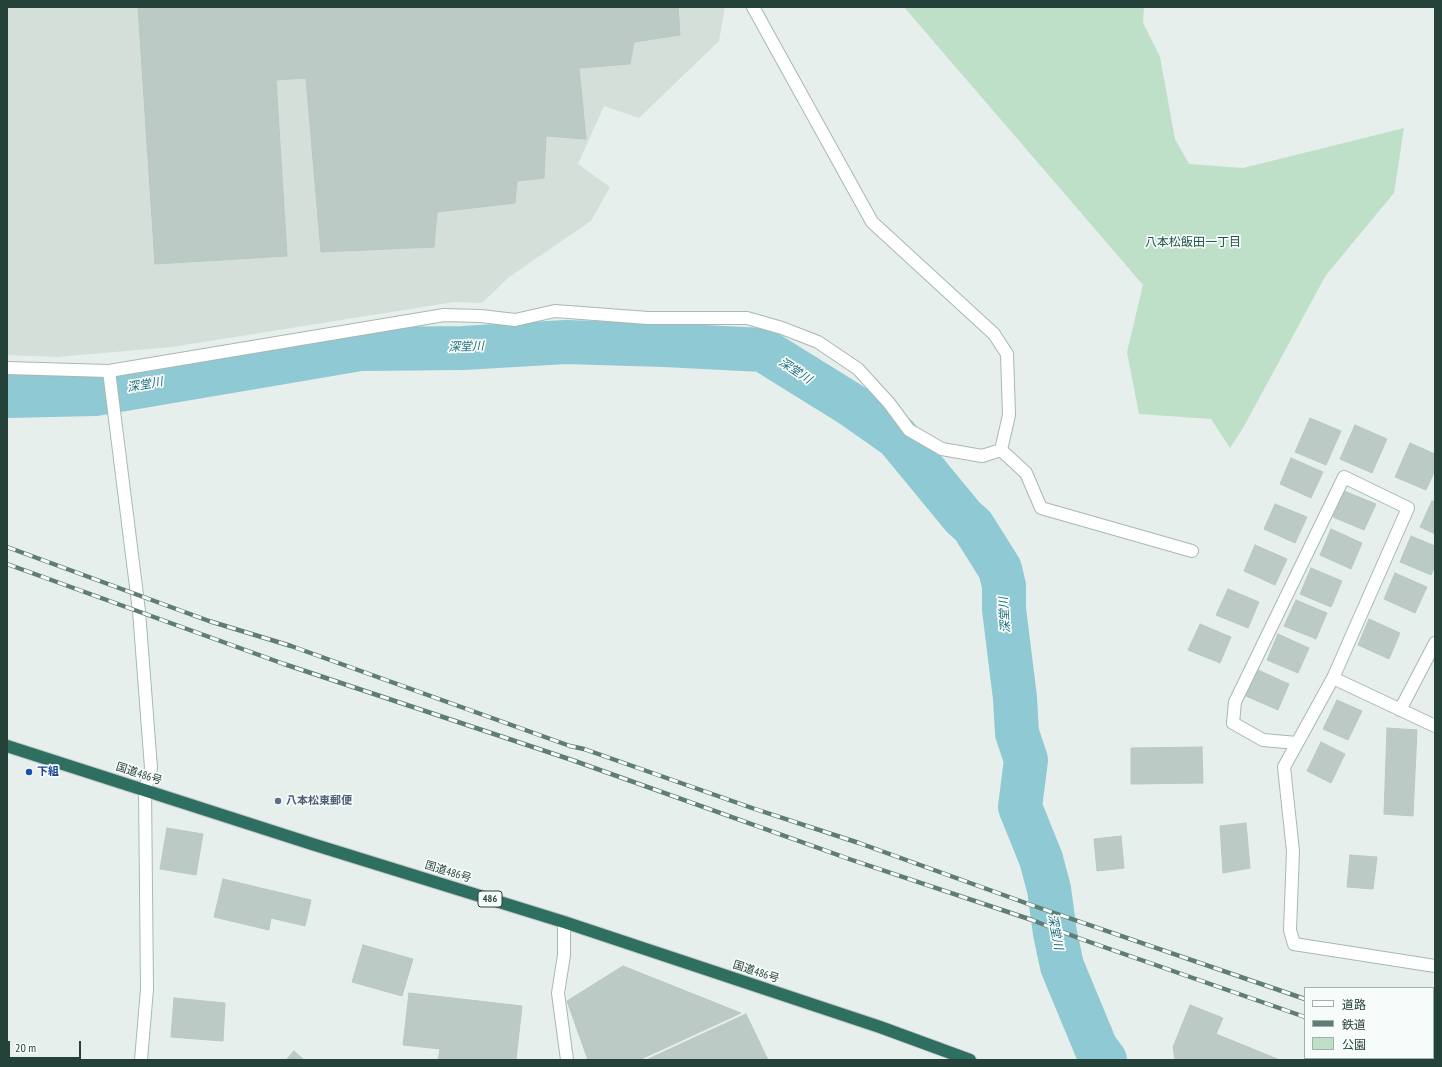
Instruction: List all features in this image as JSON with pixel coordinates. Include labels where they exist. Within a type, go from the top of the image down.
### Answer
[{"type":"highway","name":"国道486号","points":[[7,746],[312,844],[564,922],[880,1027],[970,1060]]},
{"type":"street","points":[[753,7],[872,222],[994,334],[1007,354],[1009,415],[1001,450]]},
{"type":"street","points":[[7,368],[109,374],[444,315],[481,316],[515,320],[555,311],[648,318],[747,318],[782,328],[818,342],[824,346],[858,369],[889,403],[909,430],[942,449],[982,456],[1001,450]]},
{"type":"street","points":[[109,374],[139,611],[151,768],[145,790],[147,989],[141,1060]]},
{"type":"street","points":[[1001,450],[1026,473],[1041,508],[1192,551]]},
{"type":"street","points":[[1297,743],[1263,740],[1233,723],[1235,702],[1344,477],[1408,508],[1333,678],[1284,767],[1293,851],[1290,930],[1294,944],[1435,966]]},
{"type":"street","points":[[1400,710],[1435,643]]},
{"type":"street","points":[[1333,678],[1435,726]]},
{"type":"street","points":[[564,922],[564,955],[558,993],[567,1060]]},
{"type":"shaded area","points":[[7,7],[725,7],[719,41],[639,118],[604,106],[578,164],[610,187],[591,221],[509,277],[482,303],[454,302],[172,347],[57,357],[7,355]]},
{"type":"green space","points":[[904,7],[1144,7],[1143,23],[1160,57],[1175,139],[1189,164],[1243,168],[1404,128],[1394,193],[1326,275],[1243,428],[1230,448],[1211,419],[1139,414],[1127,352],[1143,285]]},
{"type":"building","points":[[138,7],[678,7],[680,35],[634,42],[630,64],[579,68],[586,139],[546,136],[544,178],[517,181],[515,203],[437,212],[434,247],[321,252],[306,78],[276,80],[287,256],[155,264]]},
{"type":"building","points":[[1310,418],[1341,431],[1326,465],[1295,452]]},
{"type":"building","points":[[1355,425],[1387,439],[1372,473],[1340,459]]},
{"type":"building","points":[[1410,443],[1435,454],[1435,470],[1426,490],[1395,477]]},
{"type":"building","points":[[1291,458],[1323,472],[1311,498],[1280,484]]},
{"type":"building","points":[[1344,491],[1376,504],[1364,530],[1333,517]]},
{"type":"building","points":[[1432,501],[1435,502],[1435,534],[1420,527]]},
{"type":"building","points":[[1275,504],[1307,517],[1295,543],[1264,529]]},
{"type":"building","points":[[1331,529],[1362,543],[1351,569],[1320,555]]},
{"type":"building","points":[[1411,536],[1435,546],[1435,566],[1431,575],[1400,562]]},
{"type":"building","points":[[1255,545],[1287,559],[1275,585],[1244,571]]},
{"type":"building","points":[[1311,568],[1342,581],[1331,607],[1300,594]]},
{"type":"building","points":[[1395,573],[1427,587],[1415,613],[1384,599]]},
{"type":"building","points":[[1228,589],[1259,602],[1248,628],[1216,615]]},
{"type":"building","points":[[1296,600],[1327,613],[1316,639],[1284,626]]},
{"type":"building","points":[[1369,619],[1400,633],[1389,659],[1358,645]]},
{"type":"building","points":[[1200,624],[1231,637],[1220,663],[1188,650]]},
{"type":"building","points":[[1278,634],[1309,648],[1298,673],[1267,660]]},
{"type":"building","points":[[1258,670],[1289,684],[1278,710],[1246,696]]},
{"type":"building","points":[[1337,700],[1362,711],[1348,740],[1323,729]]},
{"type":"building","points":[[1387,728],[1417,730],[1413,816],[1384,814]]},
{"type":"building","points":[[1321,742],[1345,754],[1331,783],[1307,771]]},
{"type":"building","points":[[1202,747],[1203,783],[1131,784],[1131,748]]},
{"type":"building","points":[[1246,823],[1250,868],[1223,873],[1220,826]]},
{"type":"building","points":[[167,828],[203,834],[196,875],[160,869]]},
{"type":"building","points":[[1121,836],[1124,868],[1097,871],[1094,839]]},
{"type":"building","points":[[1350,855],[1377,857],[1373,889],[1347,887]]},
{"type":"building","points":[[223,879],[311,900],[305,926],[271,918],[269,930],[214,917]]},
{"type":"building","points":[[363,945],[413,959],[402,996],[352,982]]},
{"type":"building","points":[[623,966],[741,1013],[639,1060],[588,1060],[567,1001]]},
{"type":"building","points":[[409,993],[522,1006],[516,1060],[438,1060],[440,1049],[403,1045]]},
{"type":"building","points":[[174,998],[225,1003],[223,1041],[171,1037]]},
{"type":"building","points":[[1190,1005],[1223,1018],[1216,1034],[1280,1060],[1175,1060],[1173,1047]]},
{"type":"building","points":[[746,1014],[768,1060],[646,1060]]},
{"type":"building","points":[[294,1051],[304,1060],[286,1060]]},
{"type":"waterway","name":"深堂川","points":[[7,396],[95,394],[360,349],[463,348],[566,342],[763,350],[850,404],[897,437],[963,517],[973,526],[1000,569],[1004,586],[1004,609],[1015,698],[1017,733],[1026,760],[1020,807],[1041,859],[1049,889],[1055,933],[1062,966],[1096,1048],[1105,1060]]},
{"type":"railway","points":[[7,547],[209,621],[291,646],[570,746],[584,749],[752,808],[859,843],[1034,906],[1304,999]]},
{"type":"railway","points":[[7,564],[284,664],[572,760],[852,860],[1032,920],[1081,939],[1304,1017]]},
{"type":"place","name":"下組","points":[[29,772]]},
{"type":"place","name":"八本松東郵便","points":[[278,801]]},
{"type":"district","name":"八本松飯田一丁目","points":[[1193,243]]}]
